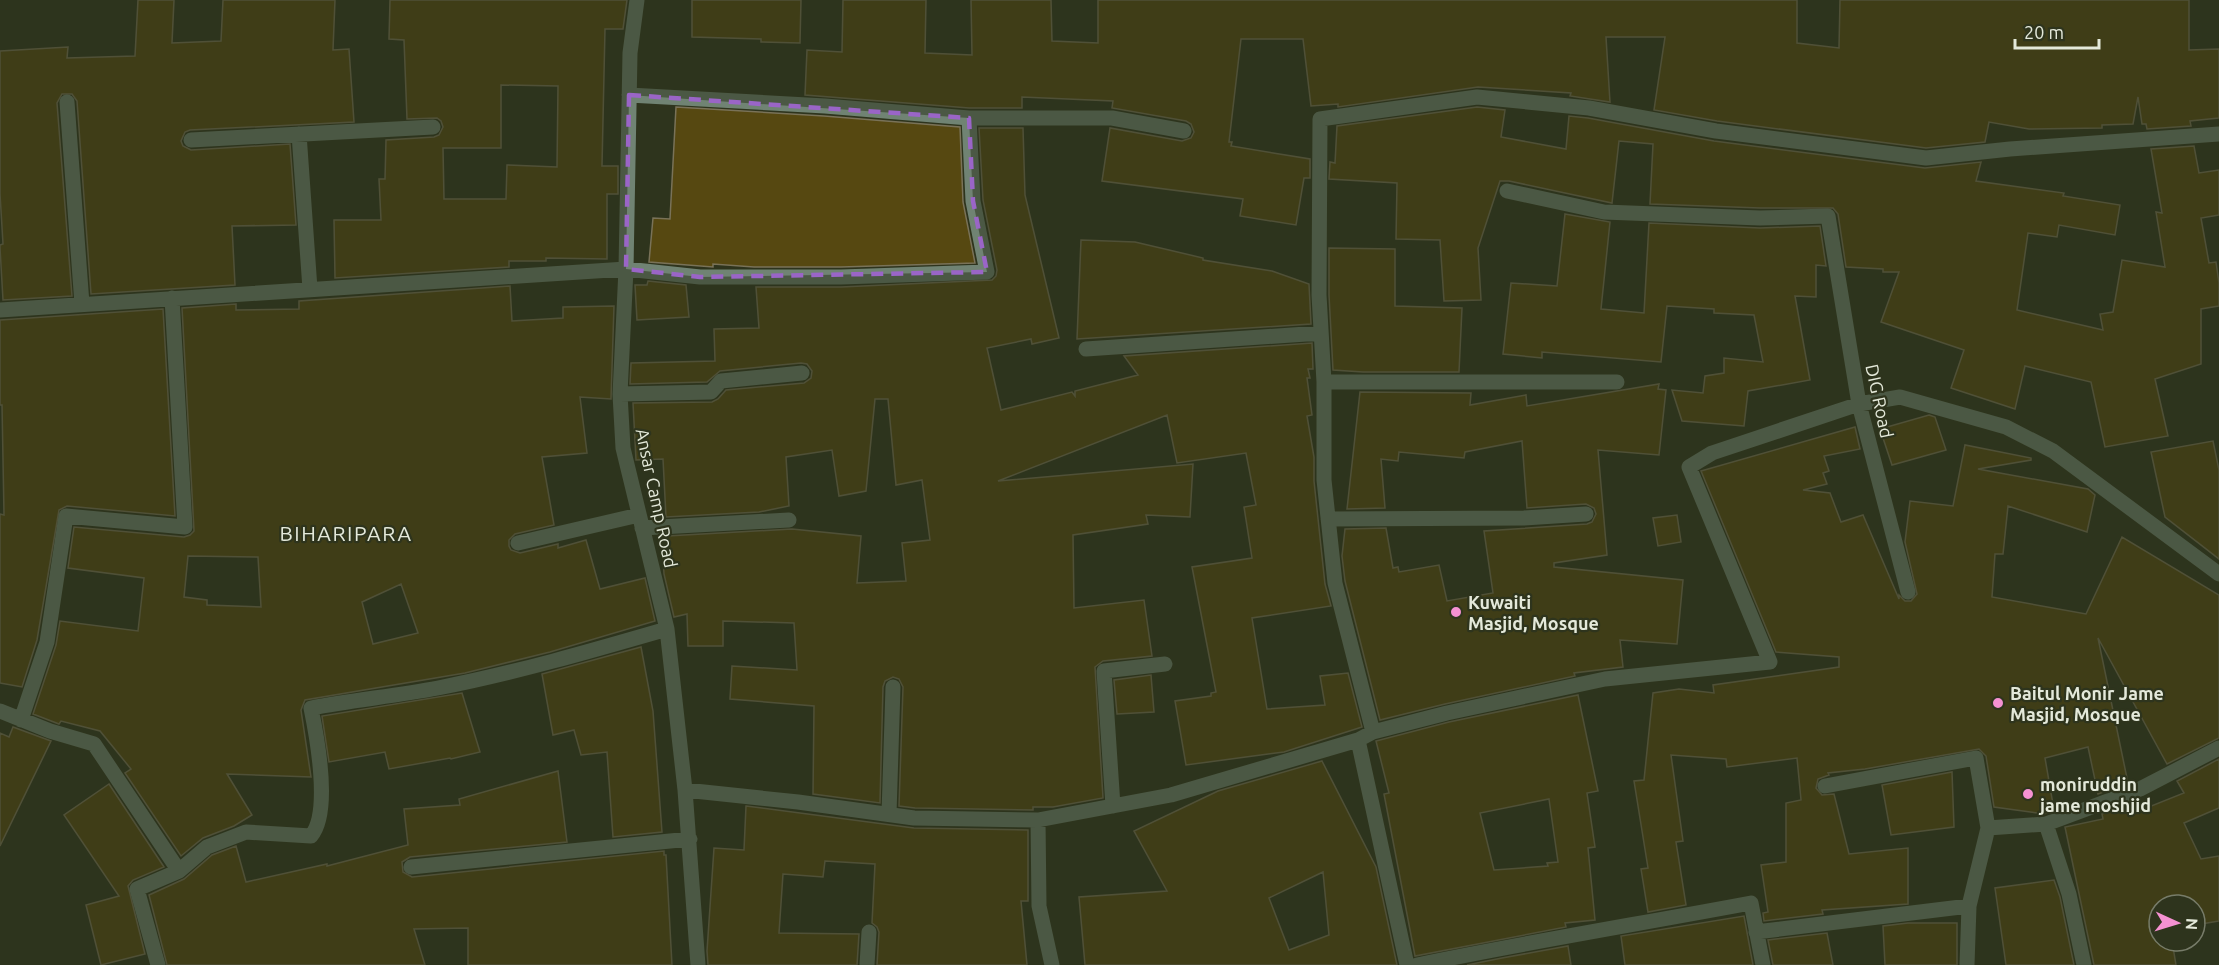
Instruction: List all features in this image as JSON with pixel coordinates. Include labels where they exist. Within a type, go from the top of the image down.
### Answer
[{"type":"street","name":"Ansar Camp Road","points":[[637,0],[630,53],[626,269],[620,394],[623,448],[667,629],[686,790],[698,965]]},
{"type":"street","points":[[629,95],[825,106],[969,118],[1112,118],[1184,131]]},
{"type":"street","points":[[1373,732],[1335,583],[1324,480],[1324,382],[1319,295],[1320,119],[1477,97],[1589,108],[1716,131],[1926,158],[2010,149],[2219,134]]},
{"type":"street","points":[[67,102],[82,304]]},
{"type":"street","points":[[0,310],[626,269],[700,277],[841,277],[987,272],[973,201],[969,118]]},
{"type":"street","points":[[191,140],[433,127]]},
{"type":"street","points":[[299,134],[309,289]]},
{"type":"street","name":"DIG Road","points":[[1507,191],[1604,212],[1760,218],[1828,216],[1859,404],[1908,592]]},
{"type":"street","points":[[21,720],[47,642],[66,516],[185,527],[172,298]]},
{"type":"street","points":[[1086,349],[1321,333]]},
{"type":"street","points":[[620,394],[711,392],[722,381],[801,373]]},
{"type":"street","points":[[1324,382],[1617,382]]},
{"type":"street","points":[[686,790],[914,818],[1038,820],[1171,795],[1358,740],[1373,732],[1447,713],[1605,679],[1770,662],[1689,467],[1712,453],[1859,404],[1900,397],[2006,427],[2053,451],[2219,574]]},
{"type":"street","points":[[1328,519],[1524,518],[1586,514]]},
{"type":"street","points":[[518,543],[641,521],[789,520]]},
{"type":"street","points":[[158,965],[137,889],[179,871],[207,847],[246,831],[311,836],[317,829],[321,790],[321,756],[311,708],[435,689],[485,678],[567,658],[667,629]]},
{"type":"street","points":[[1113,806],[1104,671],[1165,664]]},
{"type":"street","points":[[889,814],[893,687]]},
{"type":"street","points":[[0,711],[94,744],[179,871]]},
{"type":"street","points":[[1358,740],[1407,965]]},
{"type":"street","points":[[1988,828],[2046,824],[2140,789],[2219,748]]},
{"type":"street","points":[[1825,786],[1976,758],[1988,828],[1969,906],[1967,965]]},
{"type":"street","points":[[1038,820],[1039,906],[1052,965]]},
{"type":"street","points":[[2046,824],[2069,894],[2084,965]]},
{"type":"street","points":[[411,867],[690,839]]},
{"type":"street","points":[[1417,965],[1750,903],[1763,965]]},
{"type":"street","points":[[1756,932],[1969,906]]},
{"type":"street","points":[[867,965],[869,932]]},
{"type":"highlighted area","points":[[629,95],[969,118],[973,201],[987,272],[700,277],[626,269]]},
{"type":"building","points":[[138,0],[174,0],[172,43],[221,41],[223,0],[335,0],[333,50],[349,49],[354,122],[185,132],[181,141],[183,146],[191,150],[290,144],[296,225],[232,226],[235,285],[91,294],[77,101],[72,94],[62,94],[57,103],[72,296],[3,300],[0,248],[3,244],[0,194],[0,51],[68,47],[67,58],[135,56]]},
{"type":"building","points":[[390,0],[627,0],[623,29],[605,29],[602,166],[618,166],[618,194],[607,194],[607,259],[546,258],[546,261],[509,261],[509,267],[335,278],[334,220],[381,220],[379,179],[385,179],[386,140],[434,137],[439,135],[443,127],[437,118],[407,119],[404,40],[389,39]],"holes":[[[501,85],[558,86],[557,167],[507,165],[506,199],[444,199],[443,148],[501,148]]]},
{"type":"building","points":[[692,0],[801,0],[800,43],[761,42],[761,39],[692,37]]},
{"type":"building","points":[[843,0],[926,0],[925,53],[972,55],[971,0],[1051,0],[1052,41],[1098,43],[1098,0],[1797,0],[1797,43],[1839,48],[1840,0],[2189,0],[2189,50],[2219,49],[2219,118],[2190,121],[2191,126],[2147,129],[2146,124],[2142,124],[2138,97],[2133,124],[2102,125],[2102,128],[2029,129],[1989,122],[1985,142],[1926,148],[1717,121],[1654,110],[1665,37],[1606,37],[1610,102],[1570,96],[1571,93],[1478,87],[1338,107],[1338,104],[1311,106],[1303,39],[1241,39],[1229,142],[1232,142],[1231,146],[1310,159],[1310,178],[1304,178],[1296,225],[1240,216],[1243,199],[1102,181],[1110,128],[1182,141],[1191,138],[1194,132],[1191,124],[1186,121],[1112,108],[1113,101],[1022,97],[1022,108],[969,108],[805,95],[807,50],[842,52]]},
{"type":"building","points":[[676,107],[960,127],[963,202],[975,263],[841,267],[754,267],[713,264],[713,267],[649,262],[653,218],[670,219]]},
{"type":"building","points":[[1477,107],[1505,110],[1501,137],[1566,149],[1569,116],[1714,141],[1925,168],[1981,162],[1976,181],[2064,193],[2063,196],[2120,205],[2115,235],[2059,225],[2057,237],[2028,233],[2017,310],[2103,330],[2100,314],[2113,312],[2122,260],[2165,267],[2156,212],[2162,213],[2151,149],[2194,146],[2199,173],[2219,170],[2219,215],[2201,218],[2209,263],[2216,262],[2219,306],[2201,309],[2201,364],[2155,379],[2168,436],[2105,447],[2091,382],[2025,366],[2015,409],[1951,388],[1964,350],[1881,322],[1899,272],[1846,267],[1838,214],[1833,208],[1650,204],[1653,144],[1619,141],[1612,203],[1500,181],[1478,248],[1481,300],[1444,301],[1440,240],[1396,239],[1397,183],[1329,179],[1330,162],[1335,163],[1337,126]]},
{"type":"building","points":[[979,128],[1023,128],[1025,195],[1059,338],[1032,344],[1031,339],[987,348],[1001,410],[1072,392],[1075,396],[1075,391],[1138,375],[1124,356],[1312,343],[1313,369],[1308,369],[1310,378],[1307,378],[1312,415],[1307,416],[1314,457],[1314,481],[1325,584],[1331,606],[1252,618],[1267,709],[1325,705],[1320,676],[1348,673],[1362,727],[1284,752],[1186,765],[1175,701],[1211,696],[1211,693],[1216,692],[1192,567],[1252,558],[1244,507],[1256,505],[1246,453],[1177,463],[1167,415],[998,481],[1193,464],[1190,517],[1146,515],[1148,524],[1073,535],[1074,608],[1144,600],[1152,656],[1103,661],[1095,667],[1103,798],[1053,807],[1033,807],[1033,810],[899,806],[903,687],[899,679],[893,677],[885,681],[883,687],[880,803],[813,794],[814,706],[730,699],[732,666],[797,670],[794,623],[723,621],[723,646],[688,646],[687,614],[674,617],[664,574],[663,557],[668,557],[667,536],[792,529],[861,536],[857,583],[906,581],[902,543],[930,540],[922,480],[896,485],[888,399],[875,399],[866,491],[839,496],[832,450],[786,457],[789,506],[759,512],[666,517],[663,459],[636,460],[633,403],[712,402],[726,390],[804,383],[811,378],[812,371],[807,364],[801,363],[720,371],[707,382],[630,384],[631,363],[715,361],[714,329],[759,328],[756,287],[841,287],[992,280],[997,270],[983,200]]},
{"type":"building","points":[[1565,214],[1610,222],[1601,309],[1644,313],[1649,223],[1760,228],[1820,226],[1826,266],[1816,265],[1816,297],[1795,296],[1810,380],[1748,391],[1744,426],[1682,421],[1672,390],[1703,393],[1705,376],[1724,373],[1724,358],[1763,362],[1754,315],[1714,313],[1714,309],[1667,306],[1661,362],[1542,352],[1542,358],[1503,354],[1511,283],[1557,286]]},
{"type":"building","points":[[1081,240],[1135,242],[1203,258],[1203,260],[1272,271],[1309,284],[1311,324],[1077,339]]},
{"type":"building","points":[[1329,248],[1395,249],[1395,306],[1462,308],[1459,372],[1333,370]]},
{"type":"building","points":[[648,281],[686,285],[689,317],[637,320],[635,285],[647,285]]},
{"type":"building","points":[[510,286],[512,321],[563,318],[563,307],[614,306],[611,399],[580,397],[587,453],[542,457],[554,525],[515,534],[509,540],[509,546],[511,550],[520,553],[558,544],[558,548],[586,540],[600,589],[645,578],[655,621],[550,652],[465,673],[305,700],[301,710],[311,777],[227,774],[252,815],[234,826],[203,838],[181,856],[125,773],[131,769],[100,731],[61,721],[59,724],[33,714],[56,645],[60,621],[138,631],[144,578],[68,568],[74,527],[184,537],[194,531],[182,308],[236,304],[236,310],[299,309],[299,301]],"holes":[[[188,556],[258,557],[261,607],[207,605],[207,600],[184,597]],[[401,584],[418,633],[373,644],[362,602]]]},
{"type":"building","points":[[163,309],[175,516],[67,506],[59,510],[37,640],[22,687],[0,683],[0,514],[4,515],[0,320]]},
{"type":"building","points":[[1659,384],[1658,389],[1666,390],[1659,455],[1598,450],[1607,555],[1554,563],[1554,567],[1683,580],[1677,644],[1620,640],[1623,667],[1574,673],[1575,676],[1380,720],[1345,581],[1342,556],[1345,529],[1386,528],[1393,568],[1398,567],[1399,572],[1439,565],[1447,601],[1493,593],[1484,531],[1587,524],[1592,522],[1596,514],[1594,508],[1586,504],[1527,508],[1522,441],[1465,452],[1464,458],[1399,452],[1398,461],[1381,459],[1385,508],[1347,509],[1360,392],[1471,393],[1470,405],[1526,395],[1527,406]]},
{"type":"building","points":[[1929,415],[1935,417],[1946,450],[1892,465],[1880,429]]},
{"type":"building","points":[[1855,427],[1860,449],[1824,456],[1829,471],[1823,473],[1827,484],[1803,490],[1830,493],[1841,522],[1863,515],[1899,599],[1899,595],[1905,601],[1911,601],[1917,594],[1905,542],[1910,501],[1953,506],[1965,445],[2031,458],[2031,460],[1978,469],[2088,489],[2095,495],[2087,532],[2008,506],[2003,554],[1995,554],[1992,597],[2086,614],[2122,537],[2219,595],[2219,738],[2167,764],[2098,638],[2128,783],[2098,794],[2088,747],[2045,758],[2054,810],[2044,814],[1994,807],[1986,756],[1979,749],[1865,769],[1828,773],[1829,775],[1818,779],[1816,788],[1822,795],[1834,794],[1849,854],[1908,848],[1908,904],[1822,910],[1823,914],[1764,921],[1763,913],[1768,912],[1761,865],[1786,862],[1786,803],[1801,800],[1797,758],[1727,767],[1726,759],[1671,755],[1683,841],[1676,842],[1686,905],[1648,912],[1641,869],[1648,868],[1634,781],[1644,780],[1653,693],[1679,689],[1714,693],[1713,685],[1839,667],[1839,657],[1776,652],[1701,471]]},
{"type":"building","points":[[2213,441],[2219,470],[2219,559],[2165,517],[2151,452]]},
{"type":"building","points":[[1677,515],[1681,542],[1658,546],[1653,518]]},
{"type":"building","points":[[641,647],[653,711],[662,832],[613,837],[607,752],[581,755],[574,730],[553,735],[542,674]]},
{"type":"building","points":[[1151,675],[1154,712],[1117,714],[1114,680]]},
{"type":"building","points":[[462,693],[480,752],[389,769],[385,752],[329,762],[322,716]]},
{"type":"building","points":[[1578,695],[1598,791],[1587,793],[1595,847],[1588,848],[1595,920],[1565,923],[1566,927],[1415,956],[1384,794],[1389,793],[1376,741],[1449,722]],"holes":[[[1549,799],[1558,862],[1547,863],[1548,866],[1494,870],[1480,813]]]},
{"type":"building","points":[[13,727],[51,741],[0,846],[0,733],[9,737]]},
{"type":"building","points":[[2219,759],[2219,808],[2184,823],[2201,859],[2219,856],[2219,921],[2207,923],[2207,893],[2147,893],[2147,953],[2174,953],[2176,965],[2094,965],[2065,827],[2103,819],[2102,814],[2132,802],[2134,813],[2184,793],[2177,781]]},
{"type":"building","points":[[1322,761],[1376,867],[1397,965],[1085,965],[1079,897],[1167,891],[1134,831],[1218,791]],"holes":[[[1323,872],[1329,935],[1289,950],[1269,898]]]},
{"type":"building","points":[[558,771],[567,842],[410,857],[402,862],[403,872],[412,877],[664,851],[672,965],[468,965],[468,928],[414,929],[425,965],[167,965],[149,895],[184,879],[212,855],[236,846],[246,882],[327,864],[327,866],[408,845],[404,809],[460,805],[459,799]]},
{"type":"building","points":[[1952,772],[1954,827],[1891,835],[1882,785]]},
{"type":"building","points":[[109,784],[164,867],[133,880],[128,886],[145,954],[101,965],[86,905],[119,896],[64,815]]},
{"type":"building","points":[[746,806],[914,828],[1028,830],[1028,901],[1021,901],[1027,965],[877,965],[879,932],[872,923],[875,864],[825,861],[823,877],[783,874],[779,933],[859,934],[857,965],[708,965],[714,848],[744,850]]},
{"type":"building","points":[[2054,880],[2060,897],[2074,965],[2006,965],[1995,888]]},
{"type":"building","points":[[1744,916],[1753,965],[1625,965],[1621,936]]},
{"type":"building","points":[[1908,923],[1957,923],[1957,965],[1885,965],[1883,926]]},
{"type":"building","points":[[1827,933],[1833,965],[1773,965],[1768,940]]},
{"type":"building","points":[[1568,946],[1571,965],[1467,965],[1502,958]]},
{"type":"place","name":"Kuwaiti Masjid, Mosque","points":[[1456,612]]},
{"type":"place","name":"Baitul Monir Jame Masjid, Mosque","points":[[1998,703]]},
{"type":"place","name":"moniruddin jame moshjid","points":[[2028,794]]},
{"type":"district","name":"BIHARIPARA","points":[[346,533]]}]
